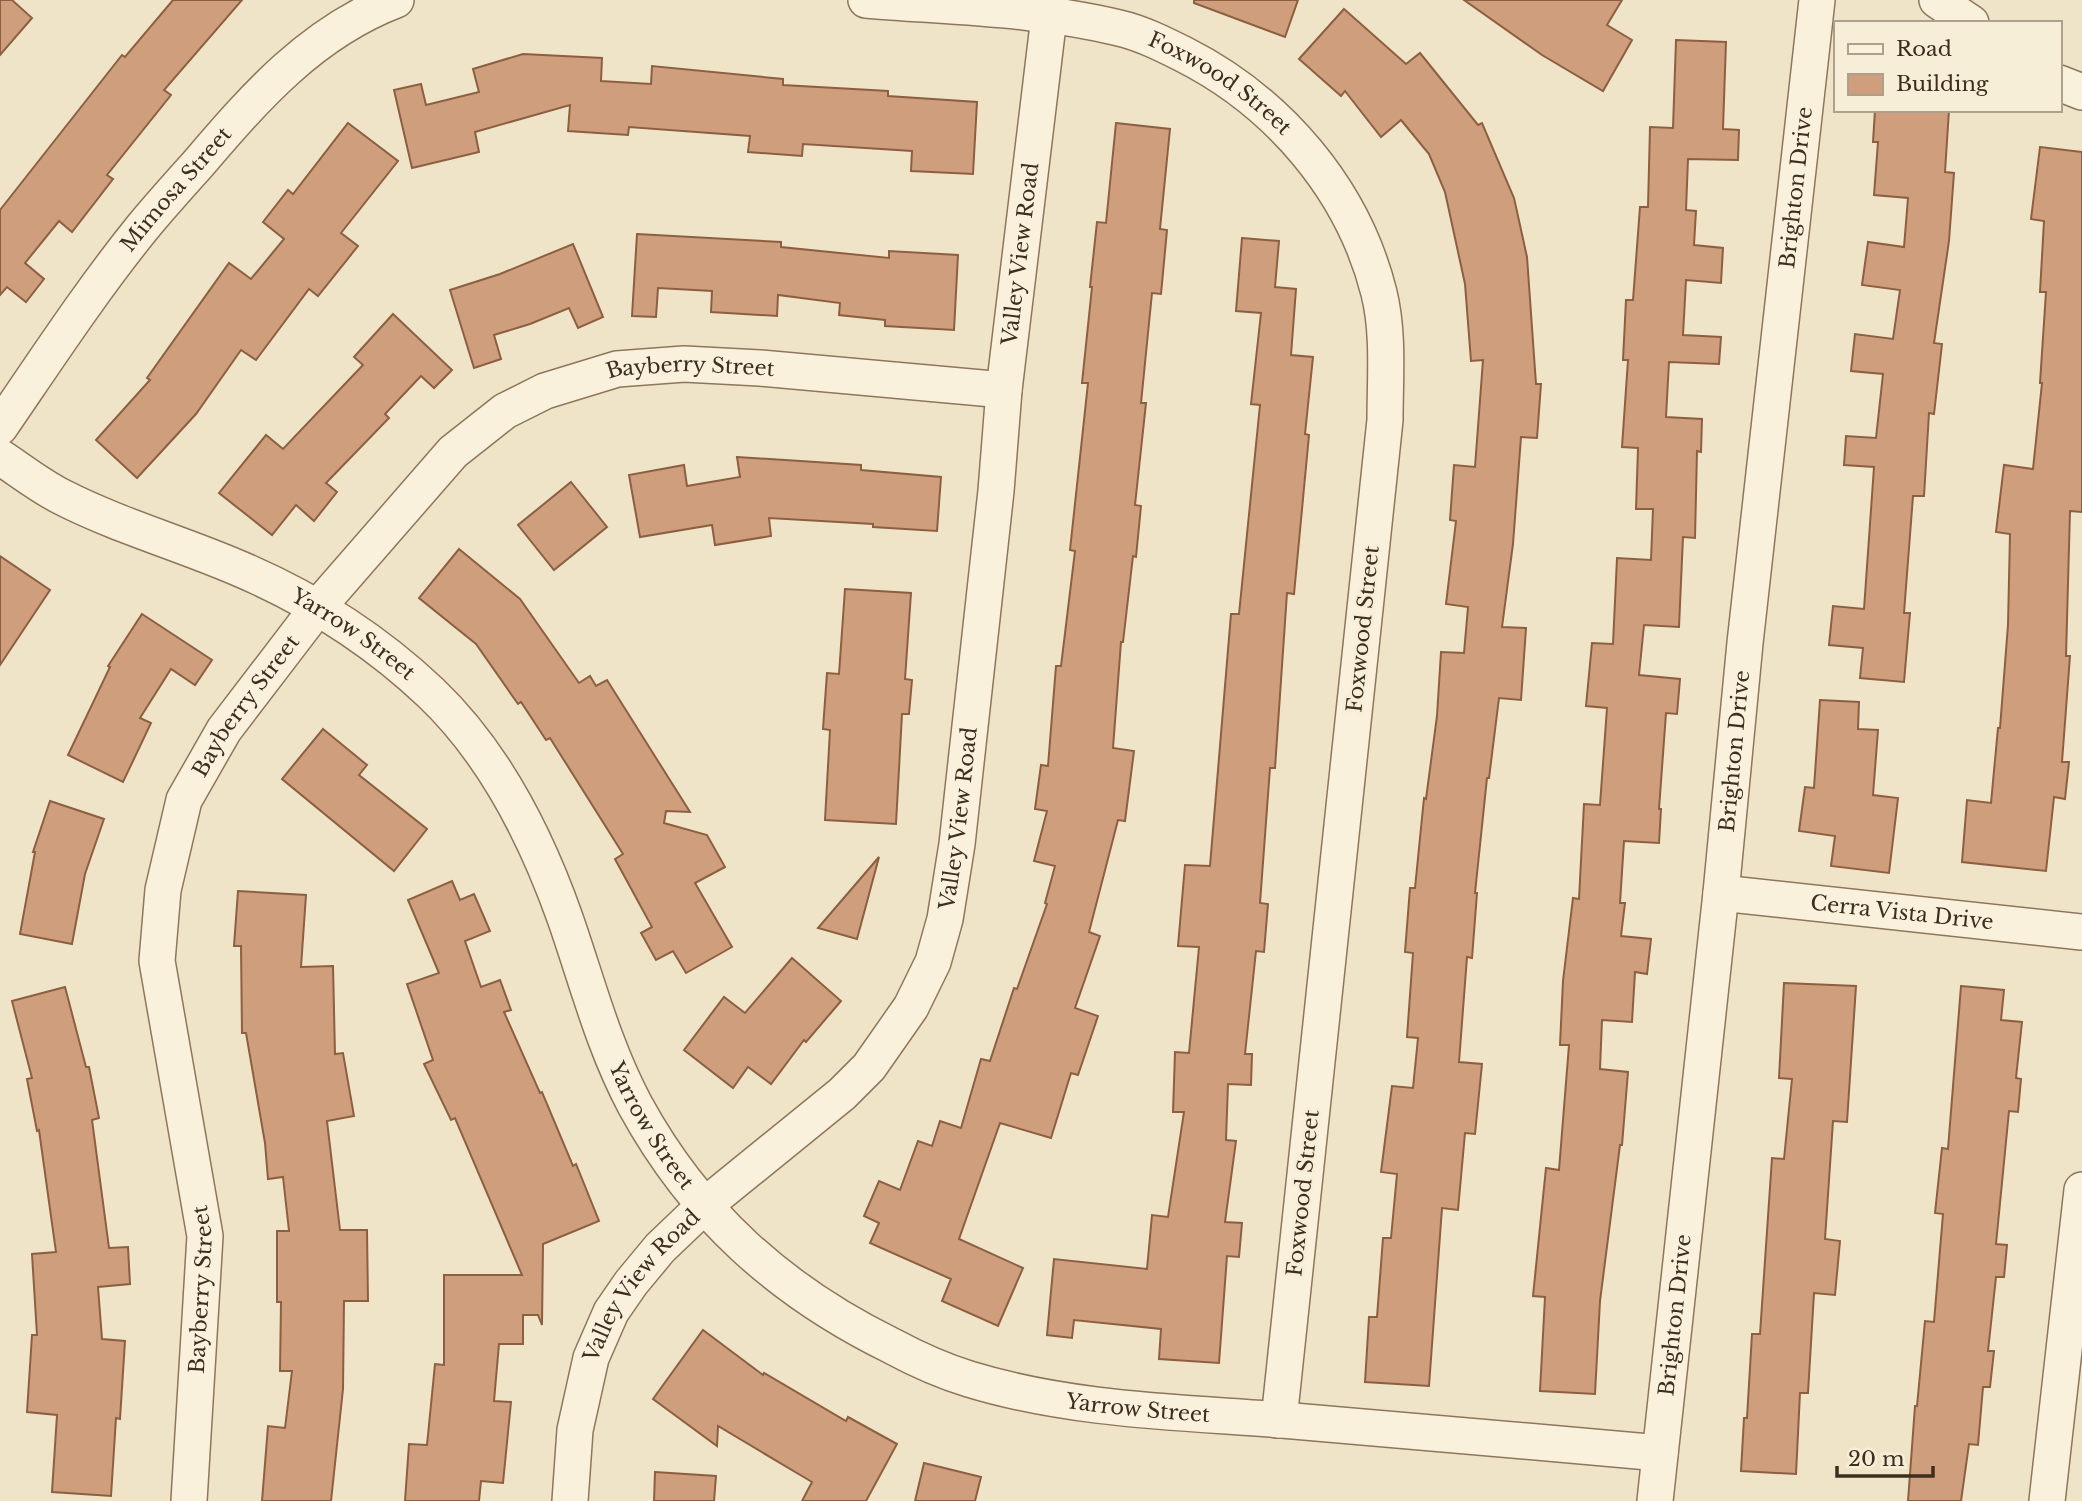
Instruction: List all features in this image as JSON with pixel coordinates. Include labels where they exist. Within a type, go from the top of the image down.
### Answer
[{"type":"street","name":"Mimosa Street","points":[[0,427],[141,230],[243,111],[276,78],[332,31],[374,8],[396,0]]},
{"type":"street","points":[[866,0],[1051,7]]},
{"type":"street","name":"Brighton Drive","points":[[1656,1501],[1745,643],[1816,0]]},
{"type":"street","points":[[1937,0],[1968,21]]},
{"type":"street","name":"Valley View Road","points":[[570,1501],[575,1430],[591,1357],[611,1312],[660,1248],[704,1206],[842,1094],[869,1067],[911,1007],[933,962],[945,919],[957,844],[996,492],[1004,390],[1051,7]]},
{"type":"street","name":"Foxwood Street","points":[[1051,7],[1122,28],[1158,42],[1204,65],[1248,94],[1269,112],[1310,156],[1344,202],[1369,257],[1380,297],[1385,355],[1385,420],[1279,1420]]},
{"type":"street","points":[[2061,84],[2082,92]]},
{"type":"street","name":"Bayberry Street","points":[[189,1501],[205,1236],[157,961],[163,890],[184,800],[224,730],[318,607],[453,452],[505,411],[545,391],[617,369],[684,364],[761,368],[1004,390]]},
{"type":"street","name":"Yarrow Street","points":[[0,457],[67,499],[108,518],[240,568],[318,607],[389,656],[433,695],[461,725],[491,765],[538,852],[564,916],[602,1032],[624,1083],[653,1138],[704,1206],[762,1263],[846,1323],[914,1357],[969,1379],[1044,1396],[1153,1412],[1279,1420],[1660,1454]]},
{"type":"street","name":"Cerra Vista Drive","points":[[1721,893],[2082,933]]},
{"type":"street","points":[[2047,1501],[2082,1190]]},
{"type":"building","points":[[0,0],[12,0],[32,18],[0,55]]},
{"type":"building","points":[[173,0],[242,0],[164,90],[171,95],[107,175],[113,179],[72,232],[59,221],[25,263],[44,279],[26,302],[7,287],[0,295],[0,210],[122,55],[125,57]]},
{"type":"building","points":[[1194,0],[1298,0],[1285,37],[1194,3]]},
{"type":"building","points":[[1464,0],[1622,0],[1607,25],[1632,40],[1603,91],[1542,55]]},
{"type":"building","points":[[1344,9],[1406,64],[1420,53],[1478,125],[1482,123],[1514,198],[1527,257],[1536,384],[1541,384],[1537,438],[1521,437],[1513,544],[1502,627],[1526,628],[1521,700],[1499,698],[1487,778],[1475,893],[1472,958],[1467,957],[1459,1062],[1482,1064],[1475,1134],[1465,1133],[1458,1210],[1442,1208],[1429,1386],[1365,1382],[1369,1317],[1377,1317],[1383,1238],[1391,1238],[1397,1174],[1381,1172],[1392,1086],[1413,1088],[1418,1038],[1407,1037],[1413,953],[1405,952],[1410,888],[1415,888],[1424,798],[1426,799],[1437,716],[1441,652],[1464,653],[1468,607],[1446,604],[1456,521],[1450,520],[1454,465],[1475,467],[1483,360],[1471,361],[1465,284],[1445,192],[1429,154],[1401,120],[1381,137],[1345,91],[1341,96],[1299,59]]},
{"type":"building","points":[[1676,40],[1726,42],[1723,129],[1739,130],[1738,160],[1688,159],[1686,210],[1696,211],[1694,245],[1723,248],[1721,283],[1686,280],[1683,335],[1721,337],[1719,364],[1669,362],[1666,417],[1702,419],[1701,452],[1697,451],[1695,538],[1683,537],[1679,627],[1644,625],[1639,675],[1680,679],[1677,714],[1666,713],[1659,843],[1624,841],[1620,903],[1625,903],[1621,936],[1651,939],[1647,974],[1635,972],[1632,1022],[1602,1020],[1600,1069],[1628,1072],[1622,1145],[1600,1301],[1595,1394],[1540,1391],[1545,1297],[1533,1296],[1546,1168],[1559,1170],[1569,1045],[1560,1045],[1563,981],[1573,898],[1579,899],[1584,804],[1600,805],[1607,708],[1586,706],[1592,643],[1613,644],[1617,558],[1651,560],[1653,509],[1636,509],[1638,448],[1622,447],[1628,360],[1623,360],[1626,300],[1633,300],[1640,207],[1648,207],[1650,127],[1673,128]]},
{"type":"building","points":[[523,54],[602,58],[601,81],[651,84],[652,66],[783,79],[783,85],[888,91],[888,96],[977,102],[973,174],[911,171],[912,151],[803,144],[802,156],[748,152],[750,136],[629,127],[628,135],[568,131],[570,105],[475,132],[479,152],[412,168],[394,90],[421,84],[426,105],[479,92],[473,69]]},
{"type":"building","points":[[1875,112],[1949,112],[1945,172],[1954,173],[1949,241],[1934,343],[1942,344],[1934,414],[1929,413],[1924,496],[1913,496],[1904,613],[1910,613],[1904,682],[1860,678],[1863,648],[1829,645],[1833,606],[1864,609],[1874,467],[1844,465],[1846,436],[1876,438],[1883,374],[1851,371],[1855,334],[1893,339],[1900,290],[1862,285],[1868,242],[1904,247],[1908,198],[1874,195],[1878,142],[1873,142]]},
{"type":"building","points":[[348,123],[398,161],[341,233],[358,246],[318,296],[309,289],[256,360],[241,350],[196,414],[137,478],[96,440],[150,380],[147,378],[229,263],[251,279],[284,239],[263,222],[288,190],[293,194]]},
{"type":"building","points":[[1116,123],[1170,129],[1160,229],[1167,230],[1161,294],[1152,293],[1141,403],[1146,403],[1135,505],[1141,506],[1136,557],[1133,556],[1121,642],[1113,748],[1134,751],[1125,821],[1118,820],[1089,932],[1100,936],[1075,1008],[1098,1016],[1078,1075],[1071,1073],[1051,1138],[1000,1123],[959,1239],[1023,1268],[998,1326],[942,1301],[951,1279],[870,1243],[879,1223],[864,1216],[879,1181],[900,1190],[918,1141],[932,1146],[940,1121],[961,1128],[981,1059],[990,1061],[1014,988],[1017,989],[1047,904],[1045,903],[1055,866],[1034,861],[1047,811],[1035,809],[1041,765],[1048,766],[1056,666],[1061,666],[1075,551],[1070,550],[1088,383],[1082,383],[1090,287],[1097,222],[1106,223]]},
{"type":"building","points":[[2040,147],[2082,152],[2082,512],[2070,511],[2066,656],[2070,656],[2062,762],[2069,762],[2065,799],[2054,797],[2046,871],[1962,862],[1967,800],[1991,803],[2000,728],[2008,625],[2010,534],[1996,532],[2004,465],[2033,469],[2042,383],[2046,292],[2040,292],[2044,221],[2031,219]]},
{"type":"building","points":[[637,234],[781,242],[781,247],[889,258],[889,251],[958,255],[954,330],[885,326],[885,320],[839,315],[840,303],[778,295],[777,316],[711,312],[712,291],[658,288],[656,317],[632,316]]},
{"type":"building","points":[[1242,238],[1279,241],[1275,287],[1296,289],[1291,355],[1313,357],[1305,434],[1309,435],[1294,594],[1287,593],[1275,768],[1270,768],[1260,903],[1268,904],[1264,952],[1256,951],[1245,1054],[1252,1054],[1251,1085],[1228,1084],[1226,1140],[1236,1141],[1225,1222],[1242,1223],[1239,1257],[1227,1256],[1219,1363],[1159,1359],[1161,1329],[1074,1320],[1072,1338],[1047,1335],[1054,1259],[1147,1269],[1152,1215],[1168,1217],[1184,1112],[1173,1112],[1175,1052],[1189,1053],[1199,947],[1178,946],[1185,865],[1210,866],[1231,614],[1239,614],[1260,405],[1251,404],[1261,313],[1236,311]]},
{"type":"building","points":[[573,244],[603,317],[578,328],[569,308],[494,335],[501,359],[474,368],[450,290],[500,274]]},
{"type":"building","points":[[393,314],[452,370],[434,388],[421,376],[385,414],[389,418],[326,483],[337,492],[314,521],[296,505],[272,535],[219,493],[266,435],[283,449],[363,365],[354,357]]},
{"type":"building","points":[[737,457],[861,465],[861,470],[941,477],[937,531],[769,518],[771,536],[715,545],[712,525],[640,537],[629,475],[684,465],[687,486],[740,477]]},
{"type":"building","points":[[571,482],[607,527],[554,570],[518,525]]},
{"type":"building","points":[[459,549],[520,599],[579,683],[590,676],[596,686],[607,680],[690,812],[666,811],[664,823],[707,835],[725,867],[695,883],[732,947],[686,973],[673,951],[656,960],[641,933],[652,927],[615,859],[623,854],[550,738],[546,740],[521,702],[518,704],[476,644],[419,598]]},
{"type":"building","points":[[0,556],[50,590],[0,665]]},
{"type":"building","points":[[845,589],[911,593],[905,679],[912,680],[909,714],[902,714],[896,824],[825,820],[830,730],[823,729],[827,673],[839,674]]},
{"type":"building","points":[[142,614],[212,660],[195,685],[171,669],[140,718],[151,723],[123,782],[68,755],[110,667],[108,666]]},
{"type":"building","points":[[1820,700],[1859,702],[1858,729],[1878,730],[1873,795],[1898,798],[1889,873],[1831,866],[1835,836],[1799,831],[1805,787],[1814,788]]},
{"type":"building","points":[[323,729],[367,765],[359,775],[427,829],[394,871],[282,779]]},
{"type":"building","points":[[50,801],[104,819],[85,874],[72,944],[20,934],[33,852]]},
{"type":"building","points":[[879,857],[857,939],[818,928]]},
{"type":"building","points":[[452,881],[460,900],[474,894],[490,931],[465,941],[481,987],[500,980],[511,1010],[504,1012],[573,1166],[576,1164],[599,1221],[543,1244],[542,1325],[538,1315],[523,1315],[523,1344],[499,1344],[494,1401],[511,1402],[503,1483],[481,1481],[479,1501],[405,1501],[409,1444],[427,1445],[435,1364],[444,1365],[444,1275],[522,1275],[455,1118],[451,1120],[424,1064],[433,1060],[407,984],[439,973],[408,900]]},
{"type":"building","points":[[238,891],[306,895],[301,967],[333,966],[335,1054],[343,1053],[354,1116],[327,1121],[340,1230],[367,1230],[368,1301],[344,1301],[343,1389],[331,1501],[262,1501],[268,1426],[285,1428],[292,1371],[280,1371],[281,1302],[277,1302],[277,1231],[289,1231],[283,1177],[268,1179],[265,1143],[246,1033],[242,1033],[241,946],[234,946]]},
{"type":"building","points":[[792,958],[841,1001],[806,1042],[804,1040],[771,1084],[748,1067],[733,1088],[684,1050],[724,997],[745,1013]]},
{"type":"building","points":[[1784,983],[1856,986],[1847,1122],[1833,1121],[1825,1239],[1840,1241],[1835,1295],[1814,1293],[1808,1393],[1800,1393],[1796,1474],[1741,1471],[1752,1334],[1760,1334],[1772,1158],[1784,1159],[1792,1079],[1779,1078]]},
{"type":"building","points":[[1961,986],[2004,990],[2001,1020],[2022,1022],[2016,1078],[2021,1079],[2018,1112],[2009,1111],[1996,1244],[2007,1245],[2004,1277],[1996,1277],[1988,1351],[1994,1351],[1990,1387],[1983,1387],[1978,1445],[1969,1444],[1961,1501],[1908,1501],[1925,1321],[1934,1322],[1943,1214],[1935,1213],[1942,1148],[1948,1149]]},
{"type":"building","points":[[65,987],[86,1067],[89,1067],[99,1118],[92,1120],[109,1248],[128,1247],[130,1284],[98,1287],[102,1339],[125,1341],[111,1496],[52,1492],[57,1415],[27,1412],[32,1335],[37,1335],[32,1254],[56,1252],[39,1130],[37,1131],[27,1079],[32,1078],[12,1001]]},
{"type":"building","points":[[703,1330],[763,1375],[764,1373],[846,1421],[848,1417],[897,1444],[866,1501],[802,1501],[812,1482],[718,1426],[717,1446],[653,1399]]},
{"type":"building","points":[[924,1463],[981,1477],[975,1501],[915,1501]]},
{"type":"building","points":[[655,1472],[716,1476],[714,1501],[654,1501]]}]
